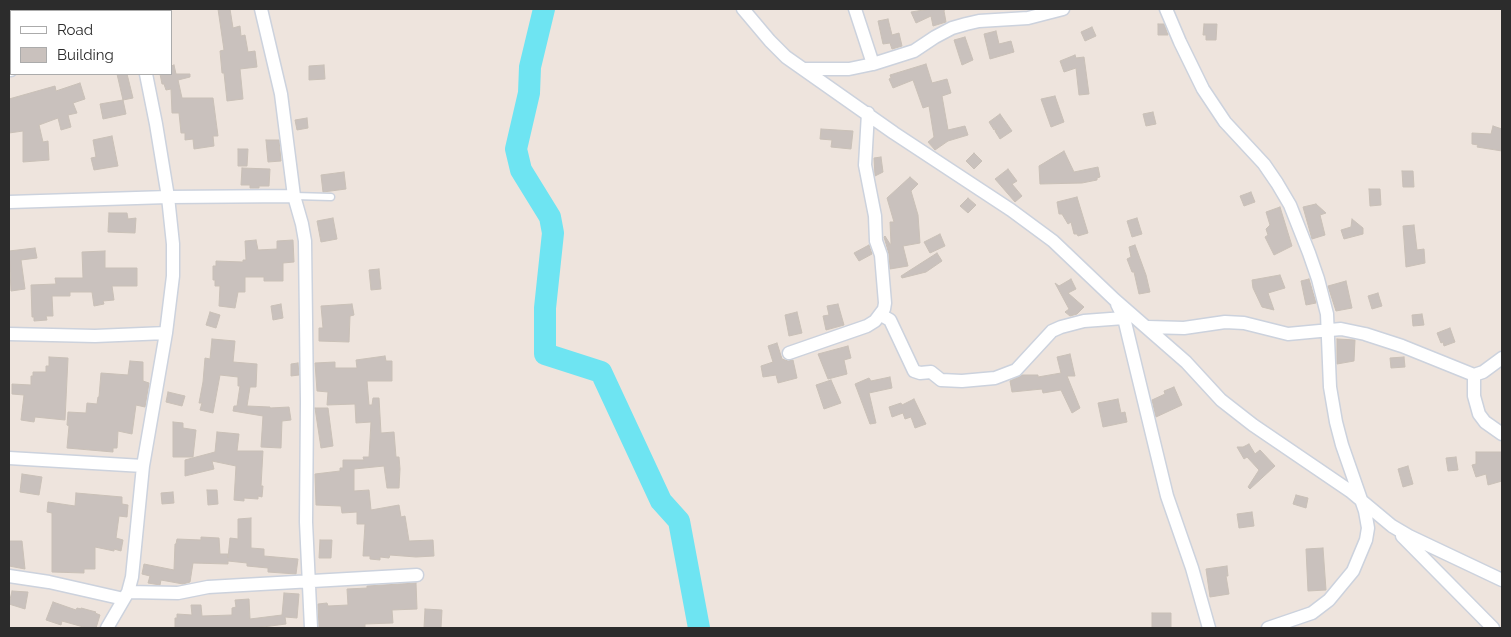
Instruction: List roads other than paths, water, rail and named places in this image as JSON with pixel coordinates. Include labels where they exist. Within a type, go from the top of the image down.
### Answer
[{"type":"street","points":[[262,9],[281,94],[294,196],[305,241],[308,581],[311,628]]},
{"type":"street","points":[[743,9],[786,57],[1011,210],[1053,241],[1115,300],[1186,362],[1221,400],[1253,425],[1312,464],[1392,526],[1493,628]]},
{"type":"street","points":[[855,9],[873,64]]},
{"type":"street","points":[[803,69],[850,69],[873,64],[914,51],[952,28],[979,21],[1028,18],[1063,9]]},
{"type":"street","points":[[1166,9],[1203,89],[1225,122],[1264,164],[1290,205],[1318,278],[1327,314],[1330,388],[1333,410],[1368,528],[1364,548],[1353,571],[1329,600],[1312,613],[1268,628]]},
{"type":"street","points":[[107,628],[126,596],[134,562],[143,466],[166,333],[173,276],[173,244],[168,197],[146,75]]},
{"type":"street","points":[[789,353],[856,332],[881,315],[885,303],[881,255],[876,241],[875,216],[865,165],[868,114]]},
{"type":"street","points":[[9,202],[168,197],[294,196]]},
{"type":"street","points":[[1115,300],[1124,318],[1167,496],[1190,563],[1209,628]]},
{"type":"street","points":[[881,315],[890,320],[914,371],[920,373],[932,372],[941,380],[962,381],[995,378],[1016,370],[1052,331],[1061,327],[1084,321],[1124,318]]},
{"type":"street","points":[[1148,327],[1184,328],[1225,322],[1244,323],[1288,334],[1328,330],[1351,331],[1393,343],[1474,375],[1483,372],[1502,358]]},
{"type":"street","points":[[9,334],[95,336],[166,333]]},
{"type":"street","points":[[1474,375],[1474,396],[1479,414],[1485,422],[1502,434]]},
{"type":"street","points":[[9,458],[143,466]]},
{"type":"street","points":[[1392,526],[1502,580]]},
{"type":"street","points":[[9,576],[126,596],[178,593],[208,587],[417,575]]},
{"type":"lane","points":[[294,196],[331,197]]},
{"type":"waterway","points":[[544,9],[530,67],[529,93],[516,149],[521,170],[550,217],[553,233],[545,308],[545,354],[601,372],[661,501],[679,521],[699,628]]}]
